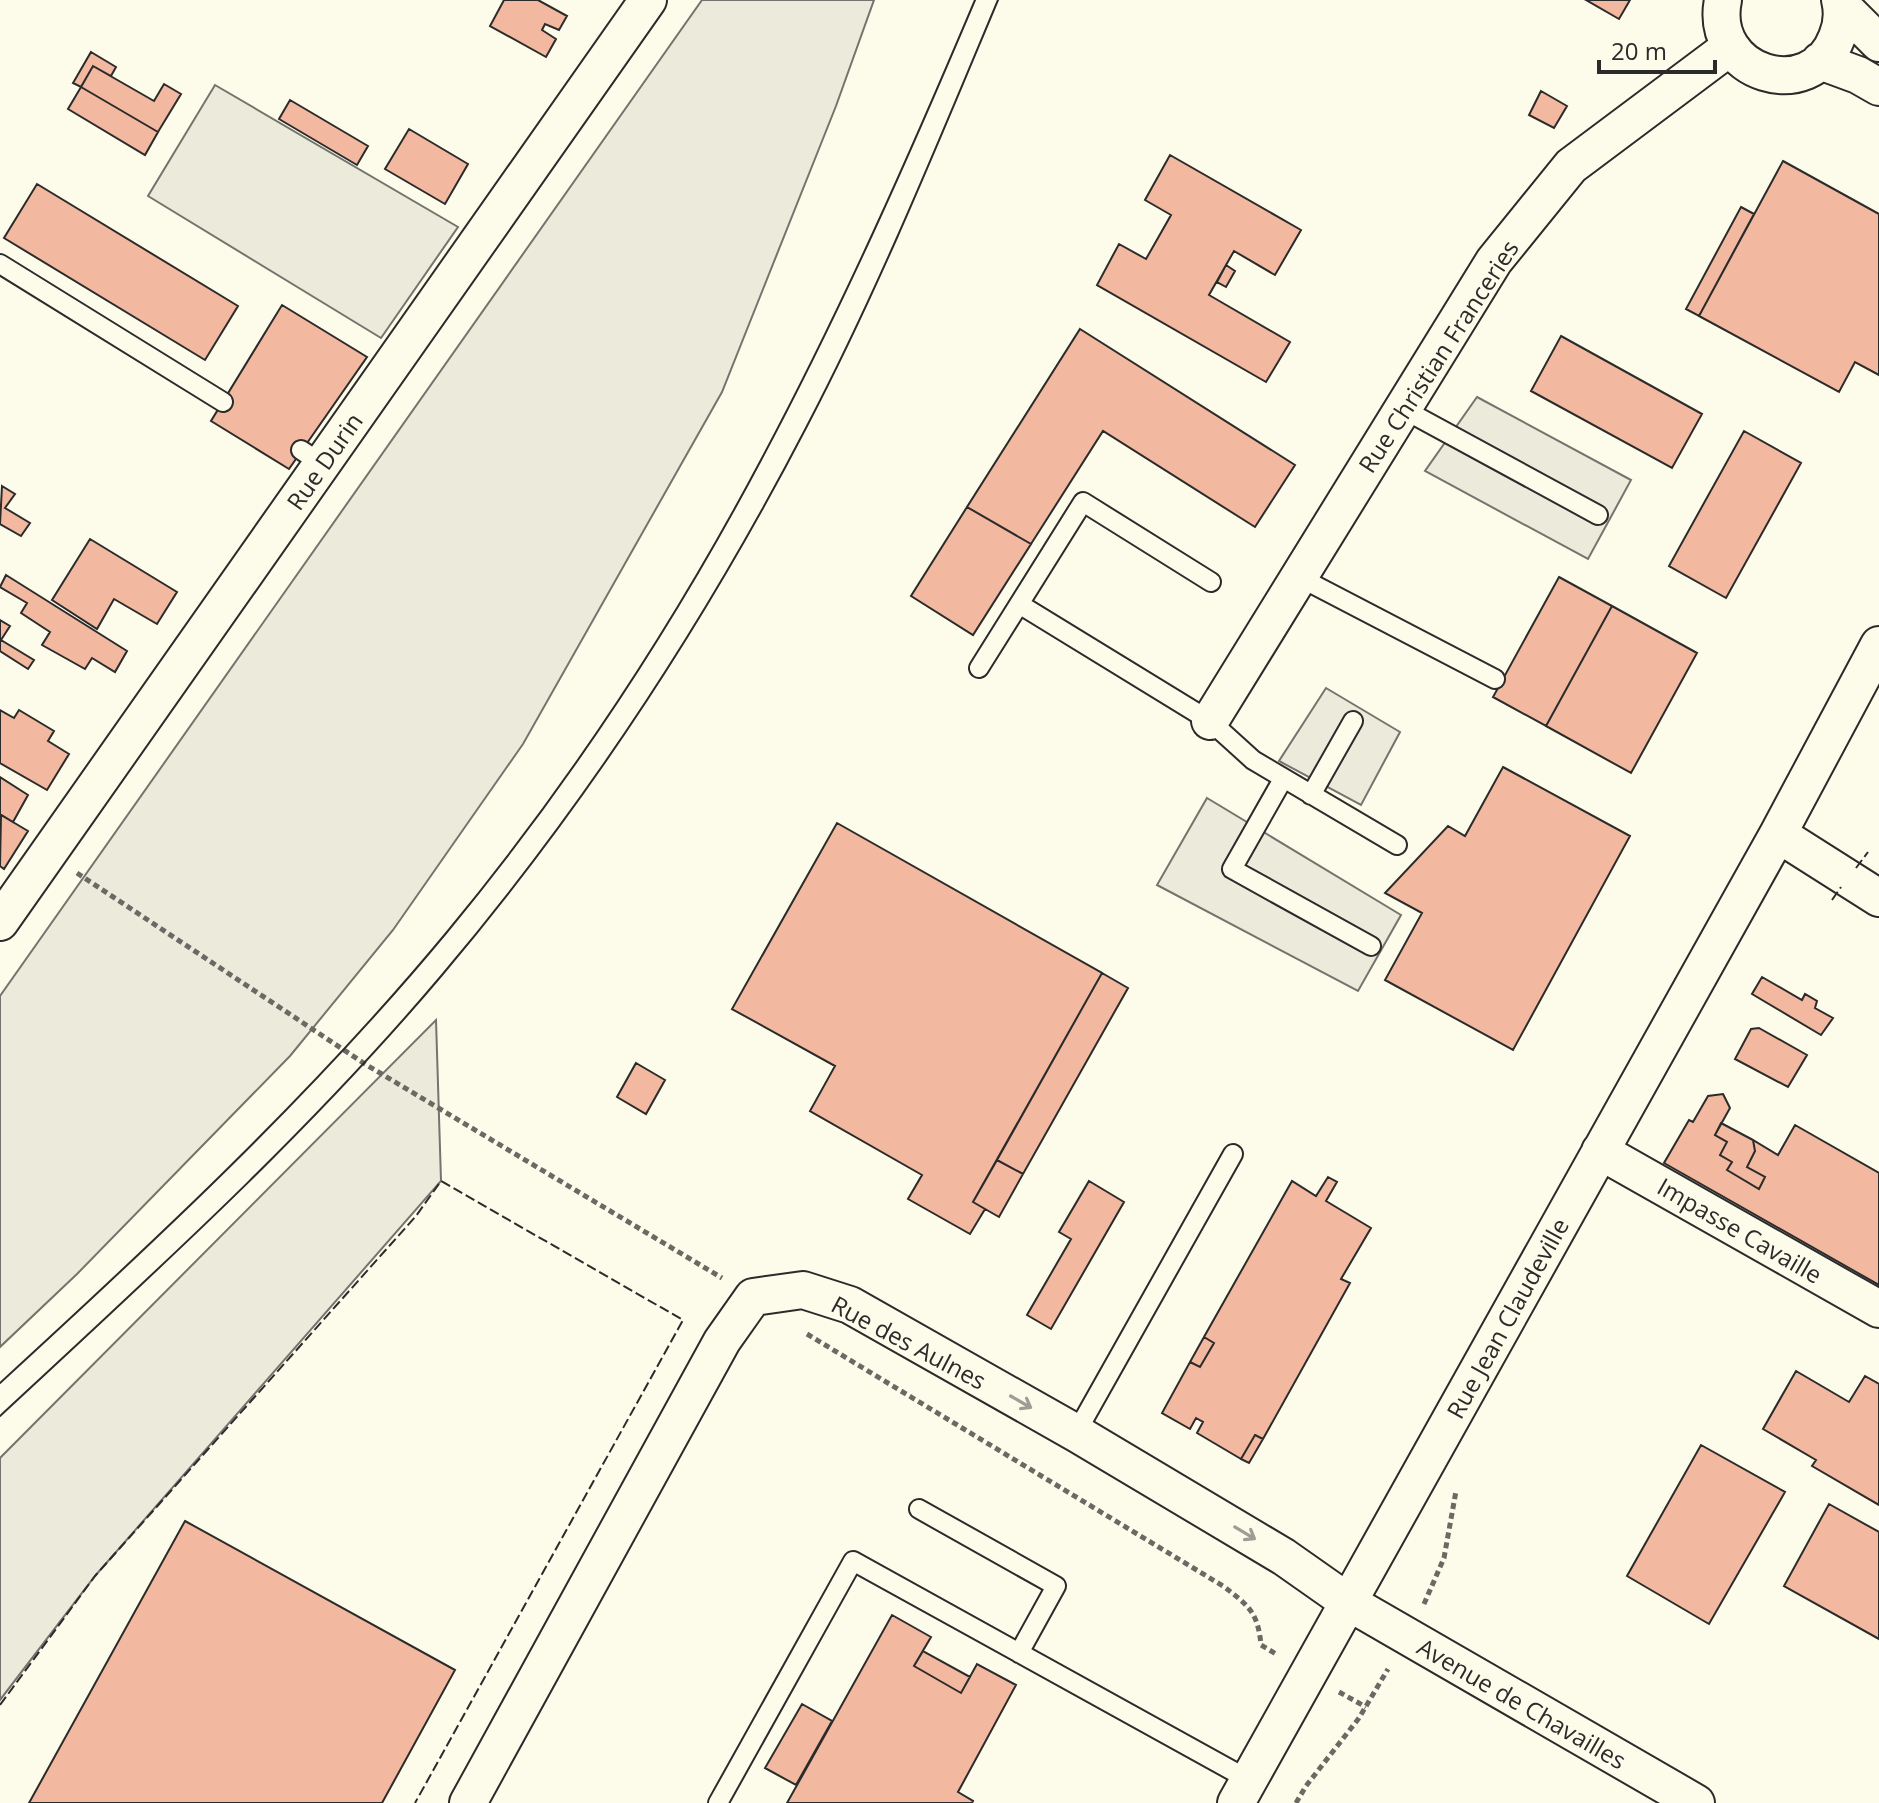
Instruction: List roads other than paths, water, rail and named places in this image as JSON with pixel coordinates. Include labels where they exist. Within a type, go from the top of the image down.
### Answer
[{"type":"street","name":"Rue Durin","points":[[0,922],[312,457],[648,0]]},
{"type":"street","points":[[1723,0],[1722,30],[1730,47],[1741,61],[1773,75],[1790,75],[1820,61],[1834,46],[1841,27],[1841,3]]},
{"type":"street","points":[[1841,3],[1879,43]]},
{"type":"street","name":"Rue Christian Franceries","points":[[1210,721],[1494,261],[1571,166],[1730,47]]},
{"type":"street","points":[[1820,61],[1858,75],[1879,87]]},
{"type":"street","name":"Rue Jean Claudeville","points":[[1243,1791],[1778,834],[1879,645]]},
{"type":"street","points":[[1778,834],[1879,898]]},
{"type":"street","name":"Impasse Cavaille","points":[[1600,1151],[1879,1309]]},
{"type":"street","name":"Rue des Aulnes","points":[[468,1803],[722,1341],[753,1297],[803,1290],[850,1305],[1076,1433],[1284,1557],[1348,1602]]},
{"type":"street","name":"Avenue de Chavailles","points":[[1348,1602],[1696,1803]]},
{"type":"lane","points":[[0,264],[223,402]]},
{"type":"lane","points":[[1403,409],[1598,515]]},
{"type":"lane","points":[[979,668],[1083,502],[1211,582]]},
{"type":"lane","points":[[1299,577],[1495,679]]},
{"type":"lane","points":[[1019,604],[1210,721],[1253,760],[1397,845]]},
{"type":"lane","points":[[1311,795],[1353,721]]},
{"type":"lane","points":[[1283,779],[1232,869],[1371,946]]},
{"type":"lane","points":[[1076,1433],[1233,1154]]},
{"type":"lane","points":[[919,1509],[1056,1586],[1019,1653]]},
{"type":"lane","points":[[718,1803],[853,1561],[1019,1653],[1243,1791]]},
{"type":"tram line","points":[[0,1383],[231,1165],[342,1051],[447,932],[576,763],[655,644],[761,460],[873,232],[975,0]]},
{"type":"tram line","points":[[0,1416],[228,1202],[338,1091],[442,975],[545,846],[593,779],[685,641],[807,426],[883,268],[998,0]]}]
